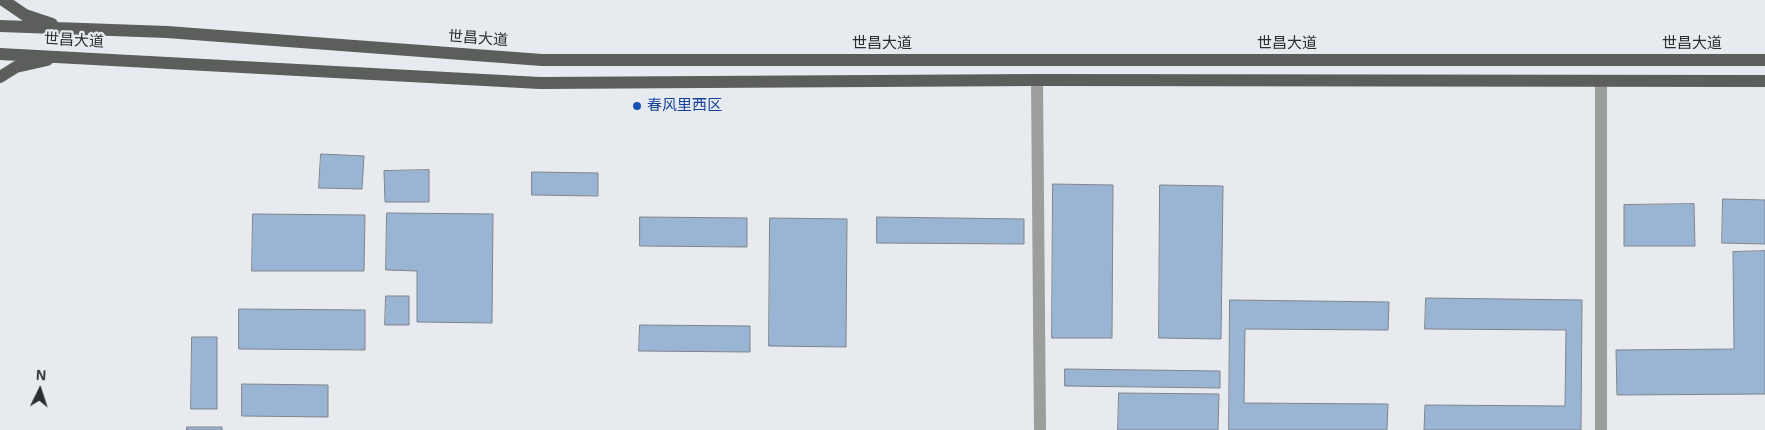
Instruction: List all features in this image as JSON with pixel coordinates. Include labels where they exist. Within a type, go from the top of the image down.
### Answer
[{"type":"main road","points":[[3,0],[25,15],[67,28]]},
{"type":"main road","name":"世昌大道","points":[[0,26],[167,32],[542,60],[1765,60]]},
{"type":"main road","name":"世昌大道","points":[[0,54],[540,82],[1037,80],[1765,81]]},
{"type":"main road","points":[[0,77],[16,66],[66,56]]},
{"type":"street","points":[[1037,80],[1040,430]]},
{"type":"street","points":[[1601,82],[1601,430]]},
{"type":"building","points":[[321,154],[364,156],[362,189],[319,188]]},
{"type":"building","points":[[429,170],[429,202],[385,202],[384,171]]},
{"type":"building","points":[[532,172],[598,173],[598,196],[532,195]]},
{"type":"building","points":[[1053,184],[1113,185],[1112,338],[1052,338]]},
{"type":"building","points":[[1160,185],[1223,186],[1221,339],[1159,338]]},
{"type":"building","points":[[1723,199],[1765,200],[1765,244],[1722,243]]},
{"type":"building","points":[[1694,204],[1695,246],[1624,246],[1624,205]]},
{"type":"building","points":[[387,213],[493,214],[492,323],[417,322],[417,271],[386,270]]},
{"type":"building","points":[[253,214],[365,215],[364,271],[252,271]]},
{"type":"building","points":[[640,217],[747,218],[747,247],[640,246]]},
{"type":"building","points":[[877,217],[1024,219],[1024,244],[877,243]]},
{"type":"building","points":[[770,218],[847,219],[846,347],[769,346]]},
{"type":"building","points":[[1765,251],[1765,394],[1617,395],[1616,350],[1734,349],[1733,252]]},
{"type":"building","points":[[386,296],[409,296],[409,325],[385,325]]},
{"type":"building","points":[[1426,298],[1582,300],[1581,430],[1424,430],[1425,405],[1565,406],[1566,330],[1425,329]]},
{"type":"building","points":[[1230,300],[1389,302],[1388,330],[1245,329],[1244,403],[1388,404],[1387,430],[1229,430]]},
{"type":"building","points":[[239,309],[365,310],[365,350],[239,349]]},
{"type":"building","points":[[640,325],[750,326],[750,352],[639,351]]},
{"type":"building","points":[[192,337],[217,337],[217,409],[191,409]]},
{"type":"building","points":[[1065,369],[1220,371],[1220,388],[1065,386]]},
{"type":"building","points":[[242,384],[328,385],[328,417],[242,416]]},
{"type":"building","points":[[1119,393],[1219,394],[1218,430],[1118,430]]},
{"type":"building","points":[[187,427],[222,427],[222,430],[187,430]]},
{"type":"place","name":"春风里西区","points":[[637,106]]}]
